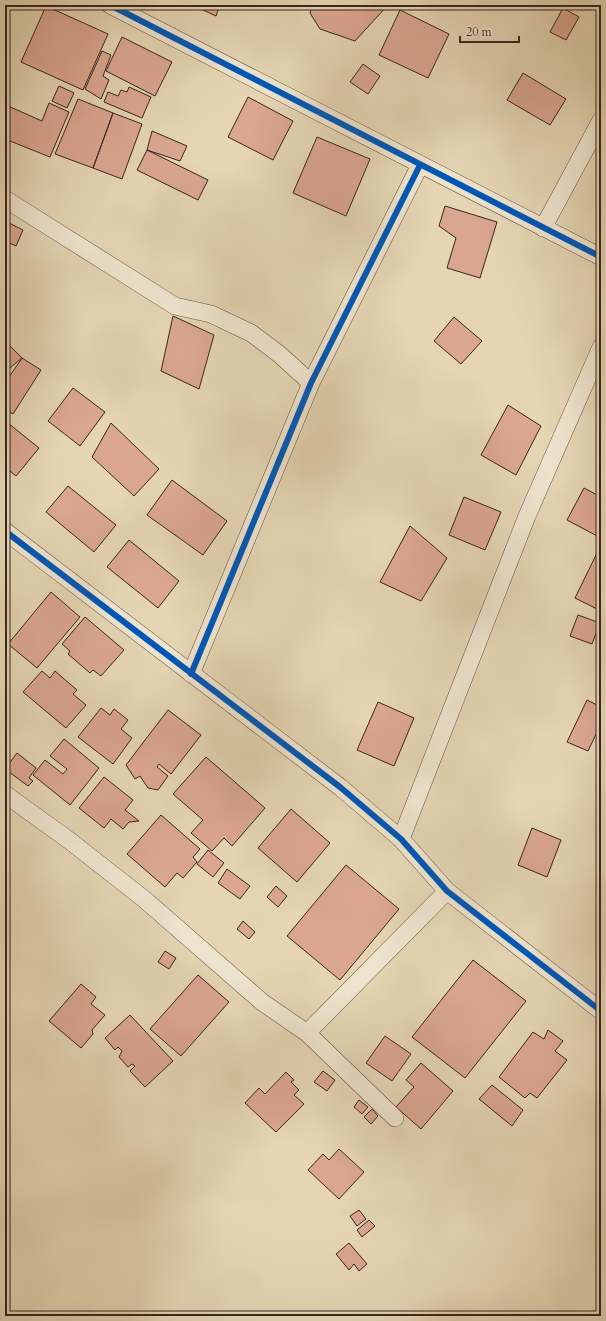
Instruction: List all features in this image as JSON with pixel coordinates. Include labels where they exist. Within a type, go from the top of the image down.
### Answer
[{"type":"street","points":[[110,5],[601,257]]},
{"type":"street","points":[[543,228],[601,120]]},
{"type":"street","points":[[192,674],[311,382],[420,164]]},
{"type":"street","points":[[5,199],[175,306],[211,314],[251,333],[279,354],[311,382]]},
{"type":"street","points":[[400,839],[527,516],[601,347]]},
{"type":"street","points":[[5,531],[340,787],[400,839],[447,891],[601,1011]]},
{"type":"street","points":[[5,794],[76,845],[144,899],[262,1002],[307,1033],[395,1118]]},
{"type":"street","points":[[307,1033],[447,891]]},
{"type":"building","points":[[192,5],[220,5],[216,16]]},
{"type":"building","points":[[312,5],[388,5],[355,41],[320,29],[310,13]]},
{"type":"building","points":[[46,6],[108,34],[83,90],[21,62]]},
{"type":"building","points":[[563,8],[579,17],[566,40],[550,32]]},
{"type":"building","points":[[400,10],[449,34],[428,78],[379,55]]},
{"type":"building","points":[[122,37],[172,62],[155,96],[106,71]]},
{"type":"building","points":[[102,51],[111,55],[103,76],[109,80],[101,99],[85,89]]},
{"type":"building","points":[[363,64],[380,76],[368,94],[350,82]]},
{"type":"building","points":[[523,73],[566,99],[550,125],[507,100]]},
{"type":"building","points":[[59,86],[74,93],[67,108],[52,101]]},
{"type":"building","points":[[129,87],[151,97],[142,118],[104,102],[108,92],[118,96],[121,90],[127,92]]},
{"type":"building","points":[[248,97],[293,121],[273,160],[228,137]]},
{"type":"building","points":[[78,99],[113,113],[93,168],[55,154]]},
{"type":"building","points":[[49,103],[69,112],[50,157],[5,139],[5,113],[8,106],[42,121]]},
{"type":"building","points":[[113,113],[142,124],[122,179],[93,168]]},
{"type":"building","points":[[152,131],[187,146],[180,161],[147,150]]},
{"type":"building","points":[[317,137],[370,159],[346,216],[293,193]]},
{"type":"building","points":[[147,150],[208,180],[198,200],[137,170]]},
{"type":"building","points":[[445,206],[497,222],[480,278],[447,268],[456,238],[439,226]]},
{"type":"building","points":[[5,221],[23,230],[16,246],[5,241]]},
{"type":"building","points":[[173,316],[214,335],[199,389],[161,371]]},
{"type":"building","points":[[454,317],[482,341],[461,364],[434,341]]},
{"type":"building","points":[[5,341],[22,358],[5,372]]},
{"type":"building","points":[[22,358],[41,370],[13,414],[5,409],[5,383]]},
{"type":"building","points":[[73,388],[105,412],[80,446],[48,421]]},
{"type":"building","points":[[508,405],[541,426],[516,475],[481,455]]},
{"type":"building","points":[[8,423],[39,448],[16,476],[5,467],[5,427]]},
{"type":"building","points":[[111,423],[159,469],[134,496],[92,457]]},
{"type":"building","points":[[172,480],[227,521],[203,555],[147,515]]},
{"type":"building","points":[[68,486],[116,525],[94,552],[46,512]]},
{"type":"building","points":[[584,488],[601,497],[601,538],[567,520]]},
{"type":"building","points":[[464,497],[501,512],[485,550],[449,535]]},
{"type":"building","points":[[410,526],[447,558],[421,601],[380,582]]},
{"type":"building","points":[[129,540],[179,581],[158,608],[107,567]]},
{"type":"building","points":[[597,553],[601,555],[601,611],[575,598]]},
{"type":"building","points":[[51,592],[80,617],[37,668],[8,644]]},
{"type":"building","points":[[578,615],[600,623],[592,644],[570,636]]},
{"type":"building","points":[[85,617],[124,650],[101,676],[93,670],[90,673],[68,654],[70,651],[62,644]]},
{"type":"building","points":[[42,671],[50,678],[55,671],[77,690],[73,694],[86,705],[66,728],[23,692]]},
{"type":"building","points":[[587,700],[601,707],[601,724],[588,751],[567,742]]},
{"type":"building","points":[[378,702],[414,718],[394,766],[357,750]]},
{"type":"building","points":[[101,708],[110,715],[114,709],[128,720],[121,729],[132,738],[113,764],[78,737]]},
{"type":"building","points":[[168,710],[201,735],[171,774],[159,764],[157,767],[168,776],[158,790],[148,788],[140,776],[135,779],[126,765]]},
{"type":"building","points":[[64,739],[99,768],[70,805],[33,775],[45,760],[63,774],[67,769],[50,756]]},
{"type":"building","points":[[17,753],[36,768],[29,778],[33,781],[28,786],[5,769]]},
{"type":"building","points":[[206,757],[265,808],[232,846],[224,838],[212,851],[191,833],[203,820],[173,794]]},
{"type":"building","points":[[104,777],[133,800],[125,810],[139,821],[129,822],[123,829],[111,819],[104,828],[79,808]]},
{"type":"building","points":[[291,809],[330,843],[297,882],[258,848]]},
{"type":"building","points":[[161,815],[200,849],[193,857],[197,862],[183,878],[177,873],[165,887],[127,854]]},
{"type":"building","points":[[532,828],[561,840],[547,877],[518,865]]},
{"type":"building","points":[[208,850],[224,863],[213,877],[197,864]]},
{"type":"building","points":[[346,865],[399,909],[340,980],[287,936]]},
{"type":"building","points":[[227,869],[250,886],[240,899],[218,883]]},
{"type":"building","points":[[276,886],[287,896],[278,907],[267,897]]},
{"type":"building","points":[[243,921],[255,932],[249,939],[237,929]]},
{"type":"building","points":[[165,951],[176,958],[169,969],[158,962]]},
{"type":"building","points":[[473,960],[526,1001],[465,1078],[412,1037]]},
{"type":"building","points":[[198,975],[229,1002],[181,1056],[150,1029]]},
{"type":"building","points":[[81,984],[96,997],[91,1004],[105,1015],[92,1030],[93,1034],[81,1048],[49,1021]]},
{"type":"building","points":[[130,1015],[173,1061],[145,1087],[130,1071],[135,1066],[132,1064],[128,1067],[119,1057],[122,1051],[118,1047],[115,1050],[105,1038]]},
{"type":"building","points":[[548,1030],[563,1041],[555,1051],[567,1060],[537,1098],[530,1093],[525,1098],[499,1077],[533,1032],[544,1039]]},
{"type":"building","points":[[385,1036],[411,1054],[392,1081],[366,1063]]},
{"type":"building","points":[[421,1063],[453,1091],[421,1129],[396,1107],[414,1087],[406,1080]]},
{"type":"building","points":[[323,1071],[335,1080],[327,1091],[314,1082]]},
{"type":"building","points":[[286,1072],[294,1080],[291,1082],[299,1090],[294,1095],[304,1104],[276,1132],[245,1103],[259,1088],[265,1094]]},
{"type":"building","points":[[492,1085],[523,1110],[512,1126],[479,1099]]},
{"type":"building","points":[[359,1100],[368,1107],[362,1114],[354,1107]]},
{"type":"building","points":[[372,1109],[378,1116],[371,1124],[364,1117]]},
{"type":"building","points":[[339,1149],[364,1172],[339,1199],[308,1170],[323,1154],[329,1160]]},
{"type":"building","points":[[359,1210],[366,1219],[357,1226],[350,1216]]},
{"type":"building","points":[[369,1220],[375,1226],[362,1237],[357,1230]]},
{"type":"building","points":[[349,1243],[367,1264],[359,1271],[354,1264],[349,1270],[336,1254]]},
{"type":"cycle path","points":[[110,5],[601,257]]},
{"type":"cycle path","points":[[191,674],[311,383],[420,165]]},
{"type":"cycle path","points":[[5,531],[340,787],[401,839],[447,891],[601,1011]]}]
